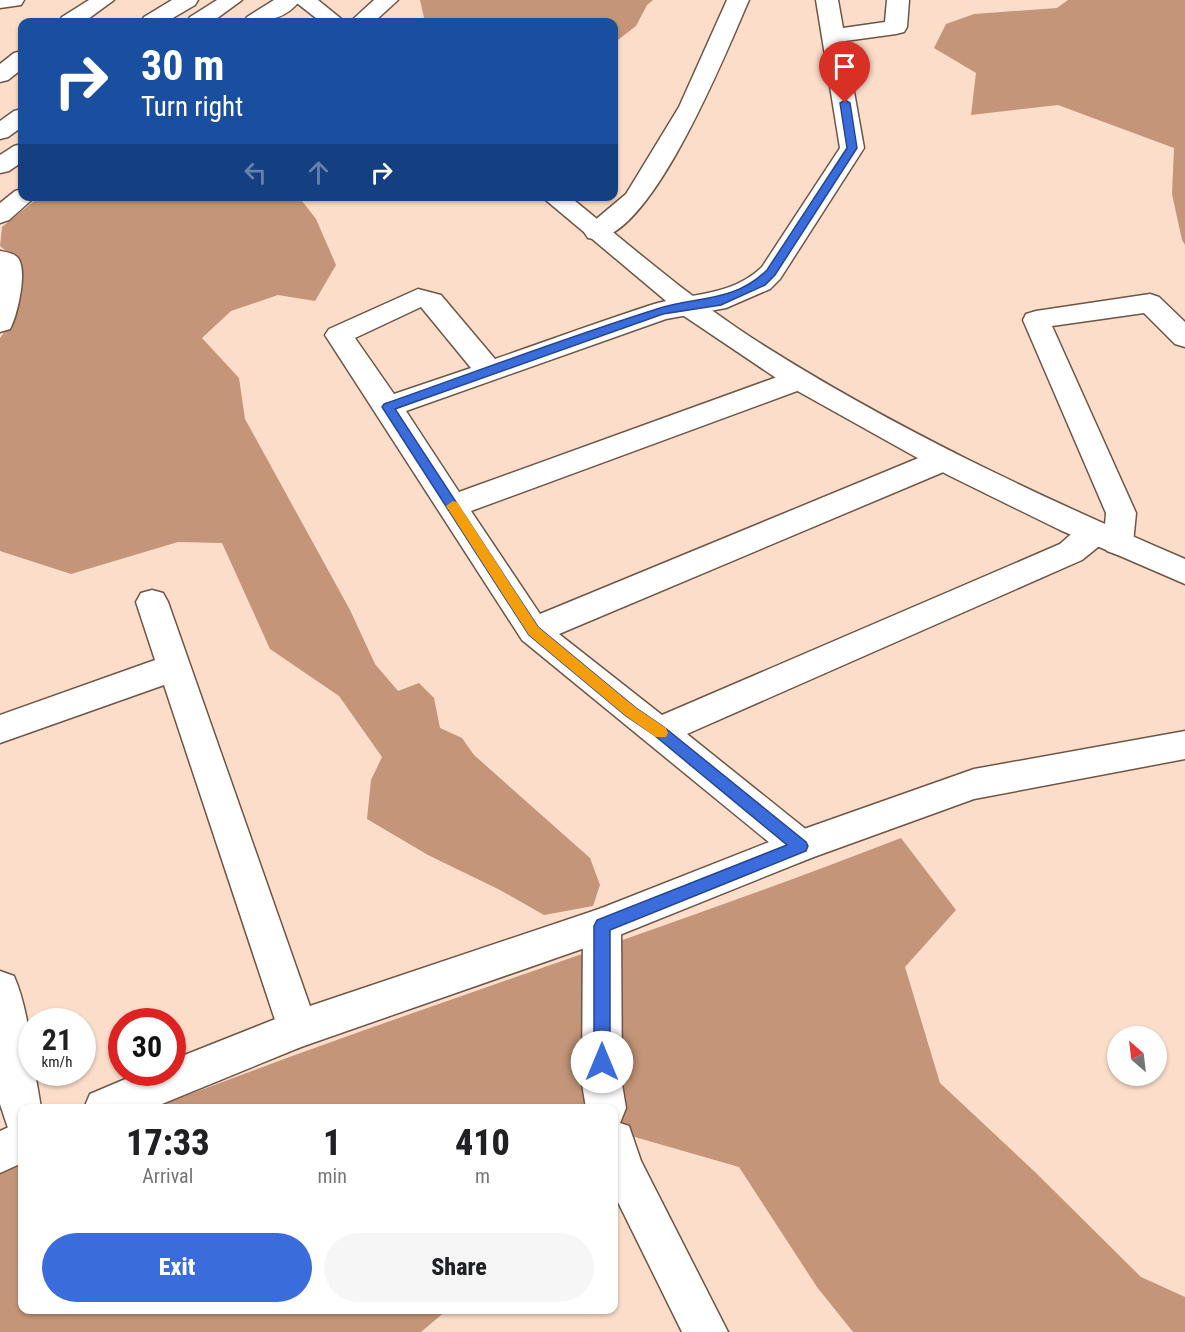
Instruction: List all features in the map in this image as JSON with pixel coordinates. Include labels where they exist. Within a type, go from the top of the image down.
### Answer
[{"type":"main road","points":[[0,2],[13,0]]},
{"type":"main road","points":[[76,18],[103,0]]},
{"type":"main road","points":[[158,18],[187,0]]},
{"type":"main road","points":[[204,18],[231,0]]},
{"type":"main road","points":[[261,18],[289,0]]},
{"type":"main road","points":[[304,0],[329,18]]},
{"type":"main road","points":[[366,18],[387,0]]},
{"type":"main road","points":[[597,232],[636,199],[691,107],[738,0]]},
{"type":"main road","points":[[388,407],[662,311],[717,302],[761,283],[771,273],[852,148],[835,36],[827,0]]},
{"type":"main road","points":[[835,36],[896,27],[898,0]]},
{"type":"main road","points":[[0,75],[18,61]]},
{"type":"main road","points":[[0,132],[18,119]]},
{"type":"main road","points":[[0,166],[18,154]]},
{"type":"main road","points":[[0,215],[18,201]]},
{"type":"main road","points":[[559,201],[689,306],[798,380],[855,415],[1012,496],[1185,572]]},
{"type":"main road","points":[[0,259],[7,262],[9,283],[0,323]]},
{"type":"main road","points":[[489,371],[432,301],[418,298],[339,335],[533,631],[800,846]]},
{"type":"main road","points":[[659,731],[1106,538],[1121,513],[1036,320],[1150,303],[1185,338]]},
{"type":"main road","points":[[453,506],[798,380]]},
{"type":"main road","points":[[533,631],[942,460]]},
{"type":"main road","points":[[152,602],[298,1029]]},
{"type":"main road","points":[[0,729],[175,667]]},
{"type":"main road","points":[[114,1104],[298,1029],[602,926],[800,846],[974,784],[1185,745]]},
{"type":"main road","points":[[602,926],[602,1084],[605,1104]]},
{"type":"main road","points":[[0,989],[20,1104]]},
{"type":"main road","points":[[0,1152],[18,1144]]},
{"type":"main road","points":[[618,1153],[623,1169],[706,1332]]},
{"type":"shaded area","points":[[420,0],[653,0],[647,5],[636,26],[618,40],[618,18],[424,18]]},
{"type":"shaded area","points":[[1068,0],[1185,0],[1185,245],[1172,194],[1174,148],[1058,105],[971,115],[976,73],[934,48],[946,24],[974,14],[1057,8]]},
{"type":"shaded area","points":[[34,201],[302,201],[316,219],[336,265],[315,301],[278,295],[231,311],[202,338],[239,378],[245,419],[350,610],[375,664],[398,691],[419,683],[434,698],[440,728],[462,738],[474,755],[590,858],[600,885],[593,906],[544,915],[500,890],[428,855],[367,819],[371,780],[382,757],[339,696],[270,649],[222,543],[178,542],[71,574],[0,551],[0,338],[12,321],[19,262],[0,246],[2,227]]},
{"type":"shaded area","points":[[901,838],[956,910],[905,967],[940,1083],[1035,1172],[1141,1277],[1185,1297],[1185,1332],[853,1332],[817,1287],[739,1167],[618,1132],[618,1104],[165,1104],[340,1039]]},
{"type":"shaded area","points":[[18,1165],[18,1314],[442,1314],[421,1332],[0,1332],[0,1173]]},
{"type":"slow traffic","points":[[453,506],[533,631],[631,712],[661,733]]},
{"type":"route","points":[[602,1062],[602,926],[800,846],[533,631],[388,407],[662,311],[717,302],[761,283],[771,273],[852,148],[845,103]]}]
